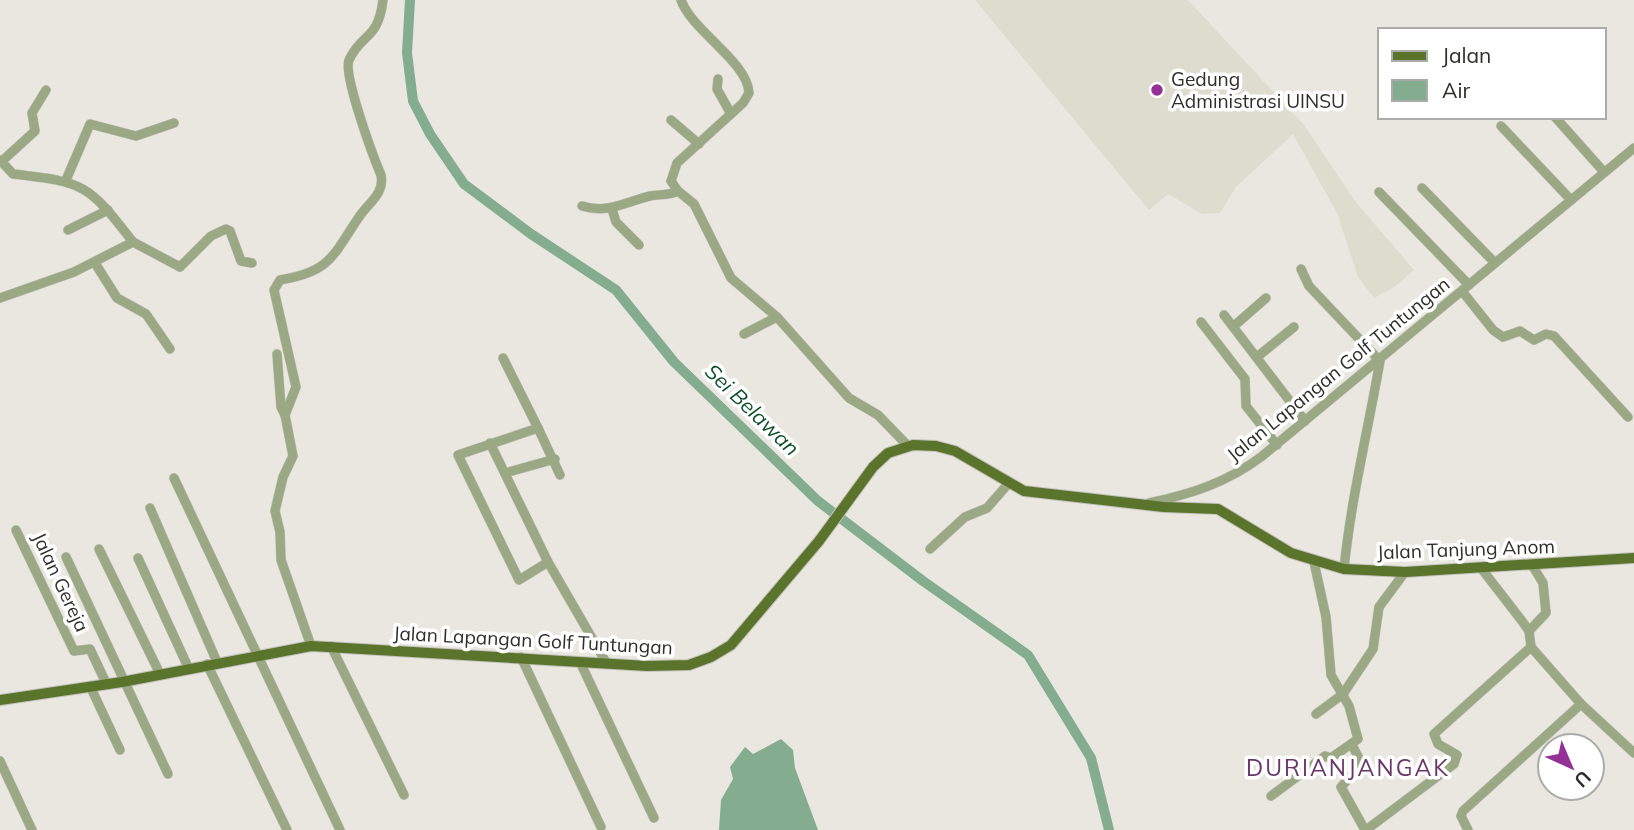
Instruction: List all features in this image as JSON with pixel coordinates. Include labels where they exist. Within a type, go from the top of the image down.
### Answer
[{"type":"main road","name":"Jalan Lapangan Golf Tuntungan","points":[[0,700],[122,682],[187,667],[311,646],[682,666],[718,654],[738,638],[883,457],[908,446],[936,446],[955,451],[1008,484],[1032,493],[1146,504]]},
{"type":"main road","name":"Jalan Tanjung Anom","points":[[1146,504],[1218,509],[1240,520],[1277,546],[1314,562],[1344,569],[1405,572],[1634,558]]},
{"type":"street","points":[[285,415],[296,387],[275,286],[280,280],[303,277],[330,259],[344,245],[382,183],[346,73],[356,49],[377,28],[383,0]]},
{"type":"street","points":[[681,0],[691,17],[737,68],[749,89],[743,103],[673,169],[671,181],[678,191],[694,204],[728,275],[777,317],[849,398],[878,415],[908,446]]},
{"type":"street","points":[[718,79],[717,89],[731,114]]},
{"type":"street","points":[[46,90],[32,113],[35,131],[1,161],[13,174],[66,180],[90,192],[133,242],[178,268],[194,256],[211,236],[226,229],[230,232],[241,261],[252,263]]},
{"type":"street","points":[[1557,119],[1604,172]]},
{"type":"street","points":[[671,120],[699,144]]},
{"type":"street","points":[[66,180],[90,124],[136,136],[174,123]]},
{"type":"street","points":[[1501,125],[1571,200]]},
{"type":"street","name":"Jalan Lapangan Golf Tuntungan","points":[[1146,504],[1191,494],[1226,480],[1277,445],[1634,148]]},
{"type":"street","points":[[1422,188],[1495,263]]},
{"type":"street","points":[[582,206],[612,209],[652,195],[678,191]]},
{"type":"street","points":[[1379,192],[1465,288],[1493,330],[1503,337],[1520,331],[1534,340],[1546,334],[1553,336],[1628,417]]},
{"type":"street","points":[[612,209],[616,222],[639,245]]},
{"type":"street","points":[[68,230],[108,210]]},
{"type":"street","points":[[0,298],[95,263],[133,242]]},
{"type":"street","points":[[95,263],[117,298],[146,314],[170,349]]},
{"type":"street","points":[[1301,269],[1309,286],[1380,361],[1362,464],[1351,506],[1344,569]]},
{"type":"street","points":[[1234,326],[1266,298]]},
{"type":"street","points":[[1224,314],[1305,421]]},
{"type":"street","points":[[744,334],[777,317]]},
{"type":"street","points":[[1201,322],[1240,370],[1246,382],[1246,406],[1277,445]]},
{"type":"street","points":[[1256,357],[1294,327]]},
{"type":"street","points":[[277,355],[281,407],[293,456],[283,477],[275,511],[280,532],[281,560],[311,646]]},
{"type":"street","points":[[503,358],[555,459],[560,475]]},
{"type":"street","points":[[538,428],[459,454],[461,464],[519,580],[548,562]]},
{"type":"street","points":[[489,443],[548,562],[607,664]]},
{"type":"street","points":[[505,473],[555,459]]},
{"type":"street","points":[[174,478],[340,830]]},
{"type":"street","points":[[930,550],[965,517],[986,509],[1008,484]]},
{"type":"street","points":[[150,508],[212,663],[287,830]]},
{"type":"street","name":"Jalan Gereja","points":[[16,530],[74,651],[90,649],[106,683]]},
{"type":"street","points":[[99,549],[160,674]]},
{"type":"street","points":[[66,557],[122,682],[168,774]]},
{"type":"street","points":[[138,558],[187,667]]},
{"type":"street","points":[[1271,796],[1325,755],[1331,758],[1344,747],[1352,745],[1357,736],[1343,694],[1331,675],[1326,617],[1314,562]]},
{"type":"street","points":[[1529,631],[1546,613],[1543,583],[1532,565]]},
{"type":"street","points":[[1480,568],[1529,631],[1531,647],[1581,704],[1634,753]]},
{"type":"street","points":[[1316,714],[1343,694],[1373,649],[1379,607],[1405,572]]},
{"type":"street","points":[[331,646],[404,795]]},
{"type":"street","points":[[1352,745],[1362,764],[1341,787],[1365,830],[1454,764],[1455,753],[1438,744],[1434,734],[1531,647]]},
{"type":"street","points":[[521,657],[601,827]]},
{"type":"street","points":[[580,662],[654,818]]},
{"type":"street","points":[[90,686],[120,750]]},
{"type":"street","points":[[1468,830],[1461,816],[1463,811],[1581,704]]},
{"type":"street","points":[[0,761],[32,830]]},
{"type":"shaded area","points":[[975,0],[1188,0],[1304,125],[1355,201],[1414,270],[1393,288],[1374,298],[1358,277],[1337,213],[1293,134],[1236,187],[1220,213],[1202,214],[1168,194],[1149,210]]},
{"type":"water","points":[[781,739],[793,750],[795,768],[818,830],[719,830],[721,800],[733,779],[730,767],[745,747],[753,754]]},
{"type":"waterway","name":"Sei Belawan","points":[[410,0],[407,53],[413,101],[430,134],[464,184],[531,234],[616,290],[674,362],[818,501],[923,581],[1028,655],[1091,758],[1109,830]]},
{"type":"place","name":"Gedung Administrasi UINSU","points":[[1157,90]]},
{"type":"district","name":"DURIANJANGAK","points":[[1348,768]]}]
